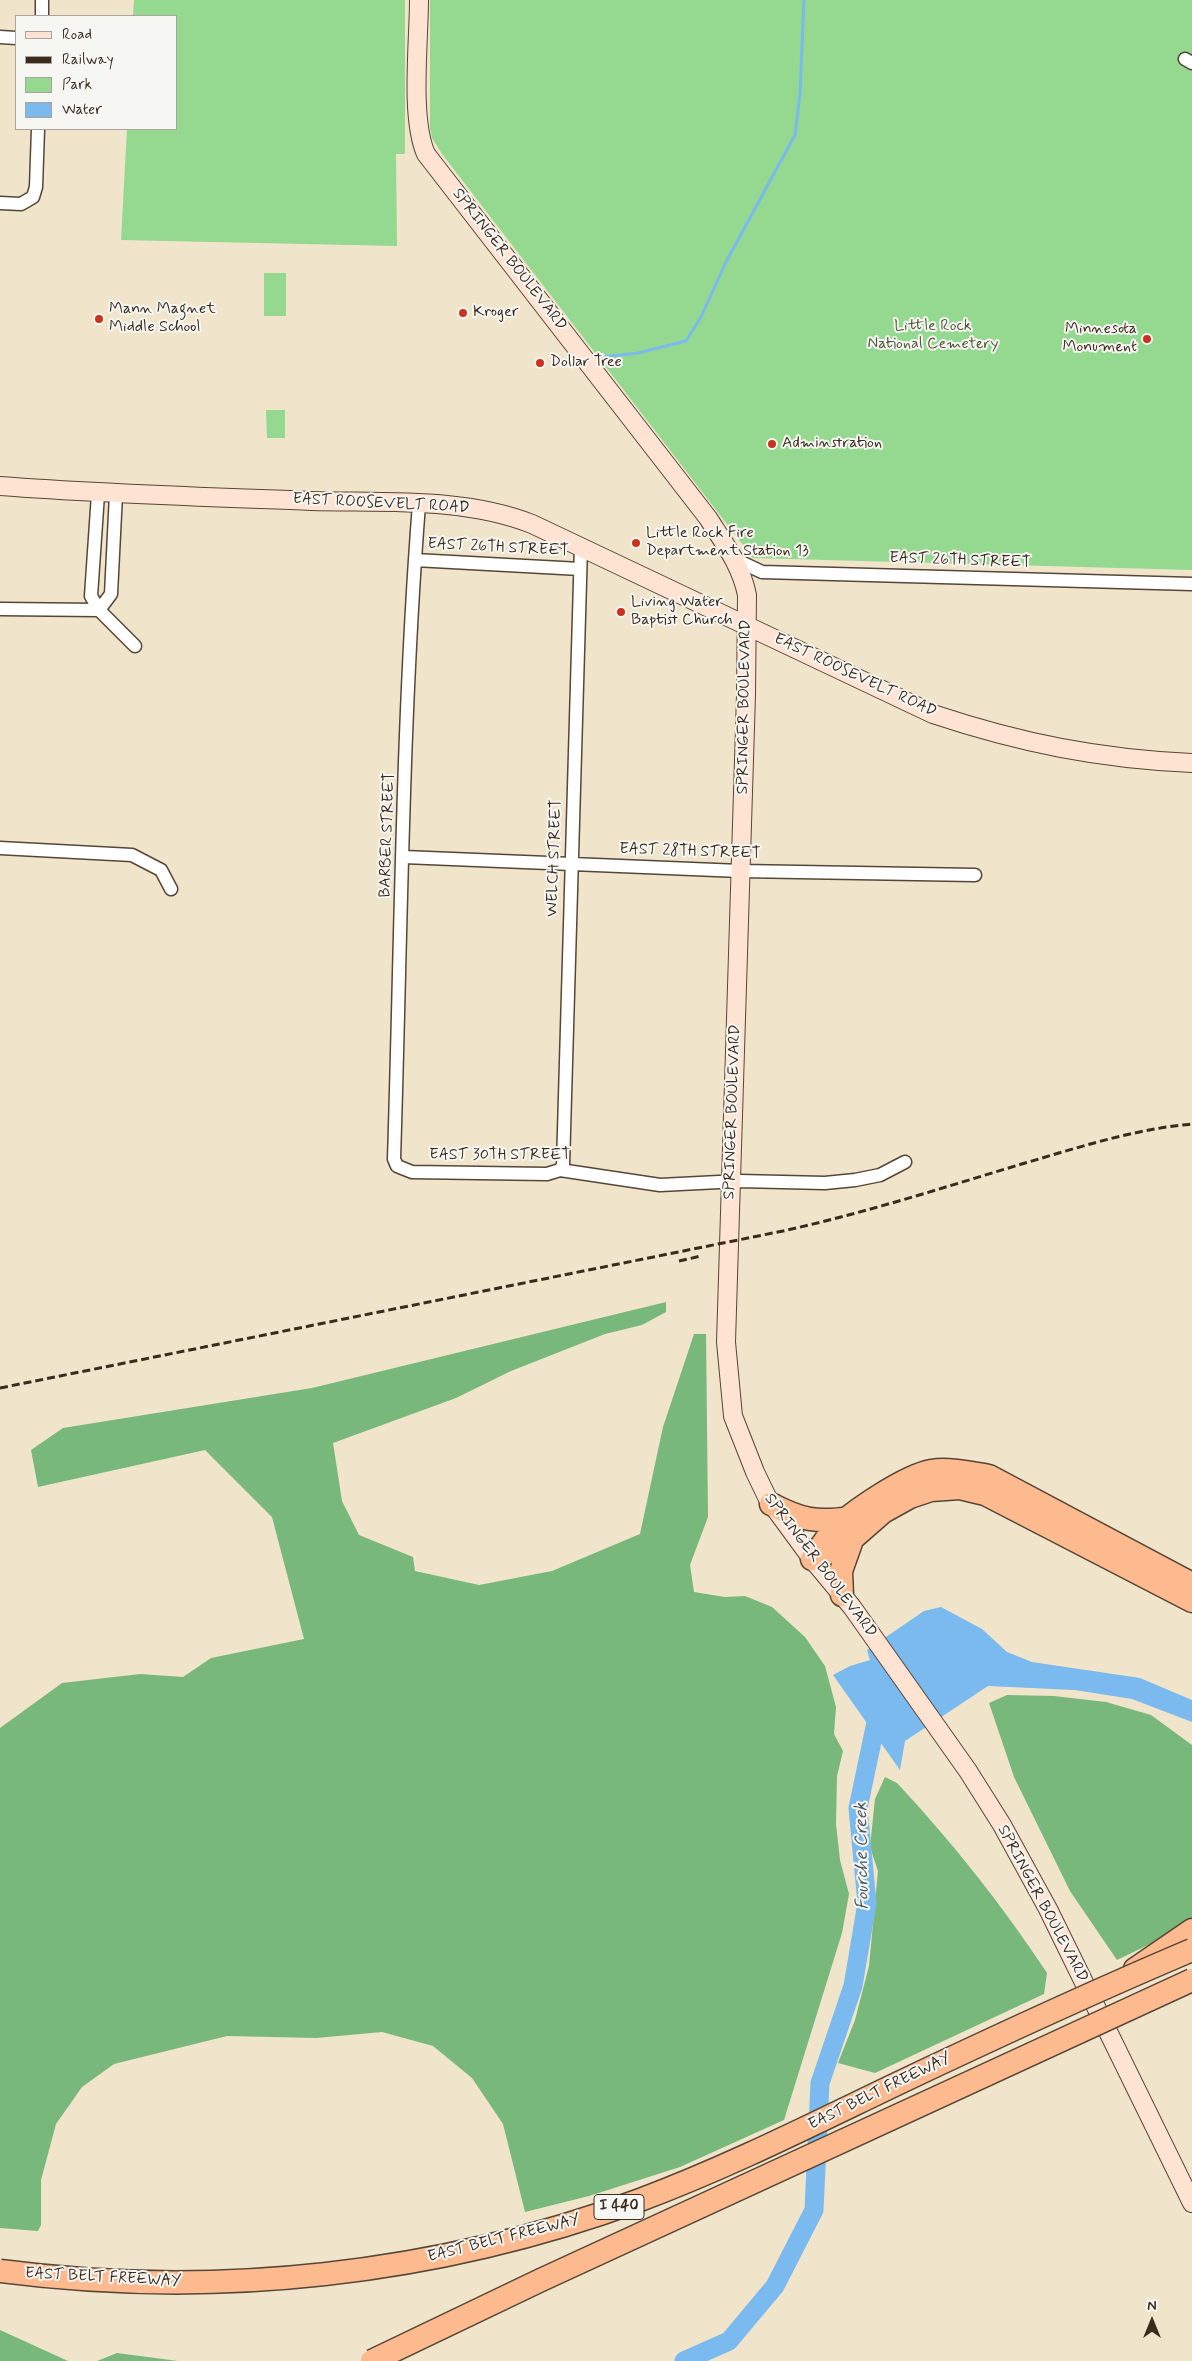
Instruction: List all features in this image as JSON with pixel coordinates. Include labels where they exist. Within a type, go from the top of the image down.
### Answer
[{"type":"highway","points":[[932,1481],[959,1471],[989,1476],[1192,1584]]},
{"type":"highway","points":[[847,1601],[841,1571],[851,1529],[892,1487],[912,1477],[985,1494],[1192,1601]]},
{"type":"highway","points":[[771,1504],[795,1517],[851,1529]]},
{"type":"highway","points":[[812,1559],[833,1531],[851,1529]]},
{"type":"highway","points":[[1111,1984],[1192,1930]]},
{"type":"highway","name":"EAST BELT FREEWAY","points":[[0,2272],[129,2283],[228,2282],[366,2269],[431,2258],[518,2238],[638,2201],[728,2164],[1111,1984],[1192,1950]]},
{"type":"highway","name":"EAST BELT FREEWAY","points":[[372,2361],[541,2280],[1192,1980]]},
{"type":"highway","points":[[1123,2012],[1192,1992]]},
{"type":"main road","name":"SPRINGER BOULEVARD","points":[[419,0],[417,120],[421,143],[426,154],[708,518],[732,555],[744,581],[747,595],[747,626],[726,1342],[731,1402],[743,1445],[771,1504],[812,1559],[847,1601],[968,1771],[1025,1864],[1192,2203]]},
{"type":"main road","name":"EAST ROOSEVELT ROAD","points":[[0,486],[98,494],[458,506],[506,514],[581,547],[813,656],[900,700],[975,728],[1052,748],[1092,755],[1141,761],[1192,763]]},
{"type":"street","points":[[42,0],[42,15]]},
{"type":"street","points":[[0,37],[15,38]]},
{"type":"street","points":[[0,203],[21,204],[31,200],[35,194],[38,130]]},
{"type":"street","points":[[98,494],[91,596],[99,610],[136,646]]},
{"type":"street","points":[[99,610],[111,594],[116,494]]},
{"type":"street","name":"BARBER STREET","points":[[397,1166],[394,1159],[404,857],[415,560],[419,504]]},
{"type":"street","name":"WELCH STREET","points":[[560,1170],[562,1165],[581,547]]},
{"type":"street","name":"EAST 26TH STREET","points":[[732,555],[743,563],[762,572],[1192,584]]},
{"type":"street","name":"EAST 26TH STREET","points":[[415,560],[580,569]]},
{"type":"street","points":[[0,609],[99,610]]},
{"type":"street","points":[[0,848],[132,855],[161,870],[171,889]]},
{"type":"street","name":"EAST 28TH STREET","points":[[404,857],[740,871],[976,875]]},
{"type":"street","name":"EAST 30TH STREET","points":[[397,1166],[412,1172],[547,1174],[560,1170],[660,1185],[731,1181],[825,1183],[872,1176],[905,1162]]},
{"type":"green space","points":[[134,0],[405,0],[405,154],[396,154],[397,246],[121,240],[127,130],[178,130],[178,15],[133,15]]},
{"type":"green space","name":"Little Rock National Cemetery","points":[[430,0],[1192,0],[1192,570],[753,558],[442,154],[432,138],[430,128]]},
{"type":"green space","points":[[264,273],[286,273],[286,316],[264,316]]},
{"type":"green space","points":[[266,410],[285,410],[285,438],[267,438]]},
{"type":"green space","points":[[666,1302],[666,1312],[642,1325],[605,1334],[511,1371],[456,1398],[333,1443],[342,1501],[359,1535],[413,1557],[415,1571],[479,1585],[552,1571],[640,1534],[663,1427],[694,1334],[706,1334],[708,1517],[690,1565],[694,1592],[725,1597],[745,1596],[772,1607],[805,1637],[825,1666],[836,1707],[834,1734],[843,1751],[837,1776],[836,1824],[840,1860],[849,1894],[842,1933],[784,2120],[680,2167],[589,2196],[525,2212],[503,2124],[472,2078],[433,2046],[382,2032],[316,2038],[227,2036],[114,2064],[82,2087],[56,2124],[41,2180],[41,2225],[38,2231],[0,2228],[0,1728],[62,1683],[140,1674],[183,1677],[211,1658],[304,1639],[272,1517],[205,1450],[38,1487],[31,1450],[63,1428],[312,1388]]},
{"type":"green space","points":[[1007,1695],[1054,1696],[1106,1702],[1151,1715],[1192,1745],[1192,1920],[1175,1932],[1117,1960],[1070,1891],[1014,1777],[989,1703]]},
{"type":"green space","points":[[885,1777],[897,1783],[938,1828],[995,1899],[1047,1973],[1044,1994],[875,2073],[838,2063],[855,2020],[869,1966],[878,1871],[870,1847],[875,1799]]},
{"type":"green space","points":[[0,2330],[68,2361],[0,2361]]},
{"type":"green space","points":[[117,2353],[178,2361],[97,2361]]},
{"type":"water","points":[[941,1607],[982,1629],[1007,1652],[1032,1662],[1140,1678],[1192,1700],[1192,1722],[1132,1699],[1075,1690],[988,1686],[905,1741],[900,1770],[833,1675],[850,1666],[870,1660],[867,1650],[924,1611]]},
{"type":"waterway","points":[[602,357],[638,353],[686,341],[701,317],[726,262],[795,135],[800,94],[804,0]]},
{"type":"waterway","name":"Fourche Creek","points":[[684,2361],[729,2341],[775,2286],[814,2210],[820,2083],[853,1986],[867,1903],[858,1808],[878,1713],[882,1711]]},
{"type":"railway","points":[[0,1388],[783,1231],[875,1208],[1108,1139],[1171,1126],[1192,1124]]},
{"type":"railway","points":[[679,1261],[701,1256]]},
{"type":"place","name":"Kroger","points":[[463,313]]},
{"type":"place","name":"Mann Magnet Middle School","points":[[99,319]]},
{"type":"place","name":"Minnesota Monument","points":[[1147,339]]},
{"type":"place","name":"Dollar Tree","points":[[540,363]]},
{"type":"place","name":"Adminstration","points":[[772,444]]},
{"type":"place","name":"Little Rock Fire Department Station 13","points":[[636,543]]},
{"type":"place","name":"Living Water Baptist Church","points":[[621,612]]}]
